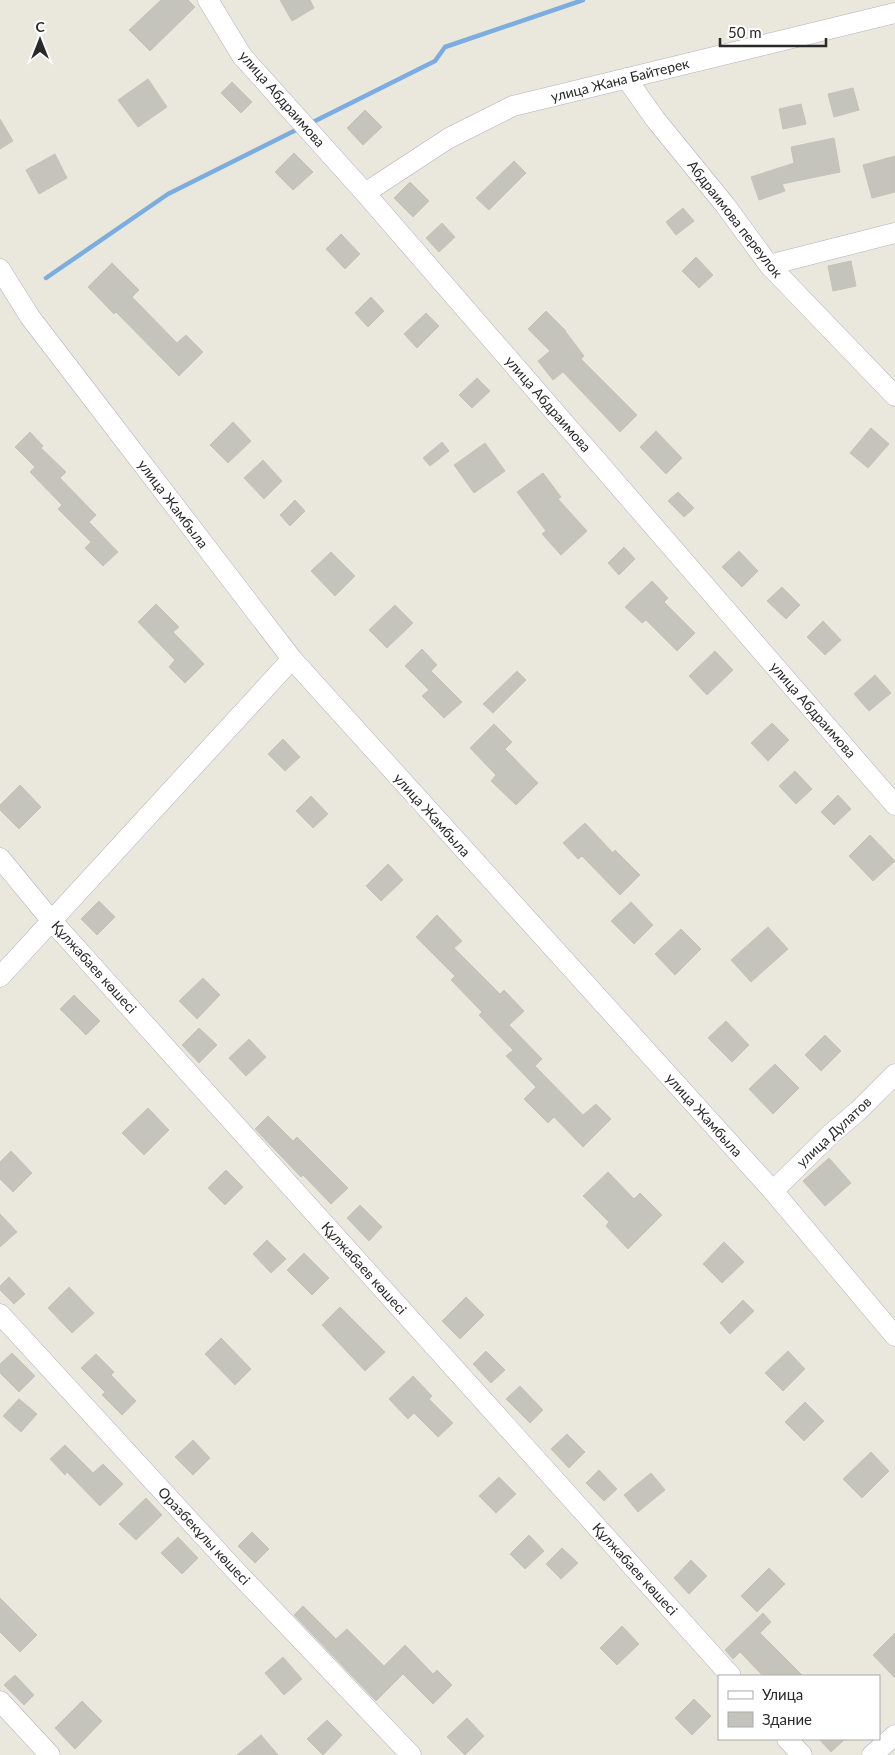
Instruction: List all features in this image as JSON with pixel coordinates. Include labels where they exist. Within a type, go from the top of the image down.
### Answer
[{"type":"street","name":"улица Абдраимова","points":[[208,0],[242,56],[365,193],[895,805]]},
{"type":"street","name":"улица Жана Байтерек","points":[[365,193],[449,138],[513,106],[895,13]]},
{"type":"street","name":"Абдраимова переулок","points":[[626,78],[655,119],[725,205],[768,265],[895,396]]},
{"type":"street","points":[[768,265],[895,234]]},
{"type":"street","name":"улица Жамбыла","points":[[0,269],[30,317],[292,659],[772,1191],[895,1336]]},
{"type":"street","points":[[0,977],[292,659]]},
{"type":"street","name":"Құлжабаев көшесі","points":[[0,858],[51,920],[730,1675]]},
{"type":"street","name":"улица Дулатов","points":[[772,1191],[895,1074]]},
{"type":"street","name":"Оразбекұлы көшесі","points":[[0,1314],[233,1568],[411,1755]]},
{"type":"street","points":[[0,1701],[50,1755]]},
{"type":"street","points":[[872,1755],[895,1735]]},
{"type":"street","points":[[788,1740],[802,1755]]},
{"type":"building","points":[[161,0],[188,0],[195,7],[150,51],[129,30]]},
{"type":"building","points":[[280,0],[310,0],[314,8],[292,21]]},
{"type":"building","points":[[148,79],[167,107],[138,127],[118,100]]},
{"type":"building","points":[[232,82],[252,102],[241,113],[221,93]]},
{"type":"building","points":[[853,88],[859,110],[834,117],[828,94]]},
{"type":"building","points":[[801,104],[806,124],[783,129],[779,109]]},
{"type":"building","points":[[365,110],[382,127],[363,145],[347,128]]},
{"type":"building","points":[[0,119],[13,141],[0,149]]},
{"type":"building","points":[[834,138],[840,172],[782,184],[785,191],[759,200],[751,177],[794,163],[791,147]]},
{"type":"building","points":[[294,153],[313,172],[293,190],[275,172]]},
{"type":"building","points":[[55,154],[67,178],[39,194],[26,170]]},
{"type":"building","points":[[895,156],[895,192],[872,198],[863,165]]},
{"type":"building","points":[[514,161],[526,173],[489,210],[476,198]]},
{"type":"building","points":[[410,182],[429,201],[413,217],[394,198]]},
{"type":"building","points":[[683,208],[694,221],[676,235],[666,222]]},
{"type":"building","points":[[442,223],[455,237],[439,252],[426,238]]},
{"type":"building","points":[[341,234],[360,254],[345,269],[326,249]]},
{"type":"building","points":[[696,257],[713,275],[699,288],[682,271]]},
{"type":"building","points":[[851,261],[856,286],[833,291],[828,266]]},
{"type":"building","points":[[112,263],[139,290],[132,297],[177,343],[186,335],[203,352],[179,376],[116,312],[114,314],[88,287]]},
{"type":"building","points":[[371,297],[384,311],[368,327],[355,313]]},
{"type":"building","points":[[546,311],[566,331],[584,356],[581,359],[637,415],[620,432],[563,372],[553,380],[538,361],[550,351],[528,329]]},
{"type":"building","points":[[426,313],[439,326],[417,348],[404,334]]},
{"type":"building","points":[[477,378],[490,391],[472,408],[459,395]]},
{"type":"building","points":[[233,422],[251,441],[228,463],[210,445]]},
{"type":"building","points":[[871,428],[889,444],[868,468],[850,453]]},
{"type":"building","points":[[656,431],[682,458],[666,474],[640,447]]},
{"type":"building","points":[[30,432],[43,446],[41,448],[66,472],[60,478],[96,515],[89,522],[118,552],[103,566],[85,548],[91,542],[58,509],[62,505],[30,472],[35,467],[15,447]]},
{"type":"building","points":[[442,442],[449,451],[430,466],[423,458]]},
{"type":"building","points":[[485,443],[505,471],[474,493],[454,465]]},
{"type":"building","points":[[263,460],[282,481],[264,499],[244,478]]},
{"type":"building","points":[[543,473],[561,497],[558,499],[587,531],[561,555],[542,534],[546,531],[517,492]]},
{"type":"building","points":[[678,492],[694,508],[684,517],[668,501]]},
{"type":"building","points":[[295,500],[305,511],[290,526],[280,515]]},
{"type":"building","points":[[624,547],[635,559],[619,575],[608,563]]},
{"type":"building","points":[[739,551],[758,571],[742,587],[722,567]]},
{"type":"building","points":[[331,552],[355,576],[335,596],[311,571]]},
{"type":"building","points":[[652,581],[668,598],[664,602],[695,633],[677,651],[646,620],[642,623],[625,607]]},
{"type":"building","points":[[782,587],[800,605],[786,619],[767,601]]},
{"type":"building","points":[[156,604],[179,627],[173,632],[204,664],[185,683],[169,667],[175,660],[138,622]]},
{"type":"building","points":[[395,605],[413,623],[387,648],[369,630]]},
{"type":"building","points":[[823,621],[841,640],[825,655],[807,637]]},
{"type":"building","points":[[422,649],[437,665],[431,671],[462,702],[444,718],[422,696],[429,690],[405,666]]},
{"type":"building","points":[[715,651],[733,670],[707,695],[689,676]]},
{"type":"building","points":[[517,671],[526,680],[493,713],[483,704]]},
{"type":"building","points":[[875,675],[891,693],[869,711],[854,694]]},
{"type":"building","points":[[772,723],[789,740],[768,761],[751,743]]},
{"type":"building","points":[[494,724],[512,742],[505,749],[538,783],[516,805],[491,781],[496,775],[470,748]]},
{"type":"building","points":[[283,739],[300,757],[285,771],[268,754]]},
{"type":"building","points":[[795,771],[812,789],[796,804],[779,786]]},
{"type":"building","points":[[20,785],[41,807],[19,829],[0,810],[0,805]]},
{"type":"building","points":[[838,795],[851,809],[834,825],[821,812]]},
{"type":"building","points":[[311,796],[328,814],[313,828],[296,811]]},
{"type":"building","points":[[585,823],[613,853],[615,850],[640,875],[620,895],[582,856],[578,859],[563,843]]},
{"type":"building","points":[[870,835],[895,861],[873,881],[849,856]]},
{"type":"building","points":[[388,864],[403,880],[381,901],[366,886]]},
{"type":"building","points":[[99,901],[115,917],[97,935],[81,919]]},
{"type":"building","points":[[631,902],[653,925],[634,944],[611,921]]},
{"type":"building","points":[[437,915],[462,941],[454,948],[500,994],[504,990],[524,1011],[509,1025],[542,1059],[535,1066],[583,1115],[596,1104],[611,1119],[583,1147],[554,1117],[548,1123],[524,1099],[536,1087],[506,1056],[513,1050],[479,1015],[482,1012],[451,980],[455,976],[416,937]]},
{"type":"building","points":[[768,927],[788,949],[751,982],[731,960]]},
{"type":"building","points":[[681,929],[701,949],[675,975],[655,954]]},
{"type":"building","points":[[203,978],[220,995],[197,1019],[179,1001]]},
{"type":"building","points":[[74,995],[100,1021],[86,1035],[60,1009]]},
{"type":"building","points":[[726,1021],[749,1045],[732,1062],[708,1038]]},
{"type":"building","points":[[199,1028],[217,1045],[199,1063],[182,1045]]},
{"type":"building","points":[[825,1035],[841,1051],[821,1071],[805,1055]]},
{"type":"building","points":[[249,1039],[266,1057],[246,1076],[229,1058]]},
{"type":"building","points":[[775,1064],[799,1088],[773,1114],[749,1089]]},
{"type":"building","points":[[148,1108],[169,1130],[144,1155],[122,1133]]},
{"type":"building","points":[[268,1116],[293,1141],[297,1137],[348,1188],[331,1204],[303,1175],[301,1177],[255,1129]]},
{"type":"building","points":[[11,1151],[32,1173],[13,1192],[0,1179],[0,1162]]},
{"type":"building","points":[[829,1158],[851,1183],[825,1206],[803,1181]]},
{"type":"building","points":[[226,1170],[243,1187],[225,1205],[208,1188]]},
{"type":"building","points":[[608,1172],[634,1199],[640,1193],[662,1215],[628,1249],[606,1226],[609,1222],[583,1196]]},
{"type":"building","points":[[360,1205],[382,1227],[369,1241],[347,1218]]},
{"type":"building","points":[[0,1214],[17,1232],[0,1247]]},
{"type":"building","points":[[267,1240],[286,1259],[271,1273],[253,1254]]},
{"type":"building","points":[[724,1242],[744,1262],[722,1283],[703,1264]]},
{"type":"building","points":[[304,1253],[329,1278],[312,1295],[287,1270]]},
{"type":"building","points":[[9,1277],[25,1294],[14,1304],[0,1290],[0,1286]]},
{"type":"building","points":[[69,1287],[94,1313],[72,1333],[48,1308]]},
{"type":"building","points":[[466,1297],[484,1315],[460,1339],[442,1321]]},
{"type":"building","points":[[743,1300],[754,1311],[730,1334],[720,1323]]},
{"type":"building","points":[[340,1307],[385,1352],[365,1371],[322,1325]]},
{"type":"building","points":[[221,1338],[251,1369],[235,1385],[205,1354]]},
{"type":"building","points":[[486,1351],[505,1370],[491,1383],[473,1364]]},
{"type":"building","points":[[788,1351],[805,1369],[783,1391],[765,1373]]},
{"type":"building","points":[[12,1353],[35,1376],[19,1392],[0,1373],[0,1364]]},
{"type":"building","points":[[96,1354],[114,1372],[111,1375],[136,1401],[122,1415],[102,1395],[105,1392],[81,1368]]},
{"type":"building","points":[[413,1376],[432,1396],[429,1399],[453,1423],[438,1437],[414,1413],[408,1419],[389,1399]]},
{"type":"building","points":[[520,1386],[543,1410],[530,1423],[506,1399]]},
{"type":"building","points":[[19,1399],[37,1414],[21,1432],[3,1416]]},
{"type":"building","points":[[805,1402],[824,1421],[804,1441],[785,1422]]},
{"type":"building","points":[[567,1434],[585,1452],[569,1468],[551,1449]]},
{"type":"building","points":[[193,1440],[210,1458],[193,1475],[175,1457]]},
{"type":"building","points":[[65,1445],[93,1473],[103,1464],[123,1484],[100,1506],[67,1472],[65,1475],[50,1459]]},
{"type":"building","points":[[871,1452],[889,1471],[862,1498],[843,1479]]},
{"type":"building","points":[[599,1470],[617,1489],[604,1501],[586,1483]]},
{"type":"building","points":[[651,1473],[665,1490],[638,1512],[624,1495]]},
{"type":"building","points":[[499,1477],[516,1494],[496,1513],[479,1496]]},
{"type":"building","points":[[146,1498],[162,1515],[136,1540],[119,1524]]},
{"type":"building","points":[[252,1532],[269,1549],[255,1563],[238,1546]]},
{"type":"building","points":[[529,1535],[544,1551],[525,1569],[510,1554]]},
{"type":"building","points":[[178,1537],[198,1558],[182,1574],[161,1553]]},
{"type":"building","points":[[562,1548],[578,1563],[561,1579],[546,1564]]},
{"type":"building","points":[[691,1560],[707,1576],[689,1594],[674,1578]]},
{"type":"building","points":[[769,1568],[785,1584],[757,1612],[741,1596]]},
{"type":"building","points":[[0,1598],[37,1635],[20,1652],[0,1632]]},
{"type":"building","points":[[303,1606],[336,1639],[347,1629],[384,1666],[405,1645],[433,1674],[437,1670],[452,1685],[433,1704],[403,1674],[376,1701],[294,1615]]},
{"type":"building","points":[[763,1613],[771,1622],[760,1633],[802,1675],[762,1675],[740,1652],[733,1659],[725,1650]]},
{"type":"building","points":[[622,1626],[639,1644],[617,1665],[600,1648]]},
{"type":"building","points":[[895,1633],[895,1678],[873,1655]]},
{"type":"building","points":[[283,1657],[302,1679],[284,1695],[265,1673]]},
{"type":"building","points":[[15,1675],[34,1695],[24,1705],[4,1685]]},
{"type":"building","points":[[694,1699],[711,1716],[692,1735],[675,1718]]},
{"type":"building","points":[[82,1701],[102,1721],[75,1749],[55,1728]]},
{"type":"building","points":[[467,1718],[484,1736],[465,1755],[447,1737]]},
{"type":"building","points":[[327,1720],[342,1735],[323,1755],[307,1739]]},
{"type":"building","points":[[261,1735],[278,1755],[237,1755]]},
{"type":"building","points":[[820,1740],[844,1740],[831,1752]]},
{"type":"waterway","points":[[309,124],[435,61],[445,47],[583,0]]},
{"type":"waterway","points":[[46,278],[168,194],[300,128]]}]
